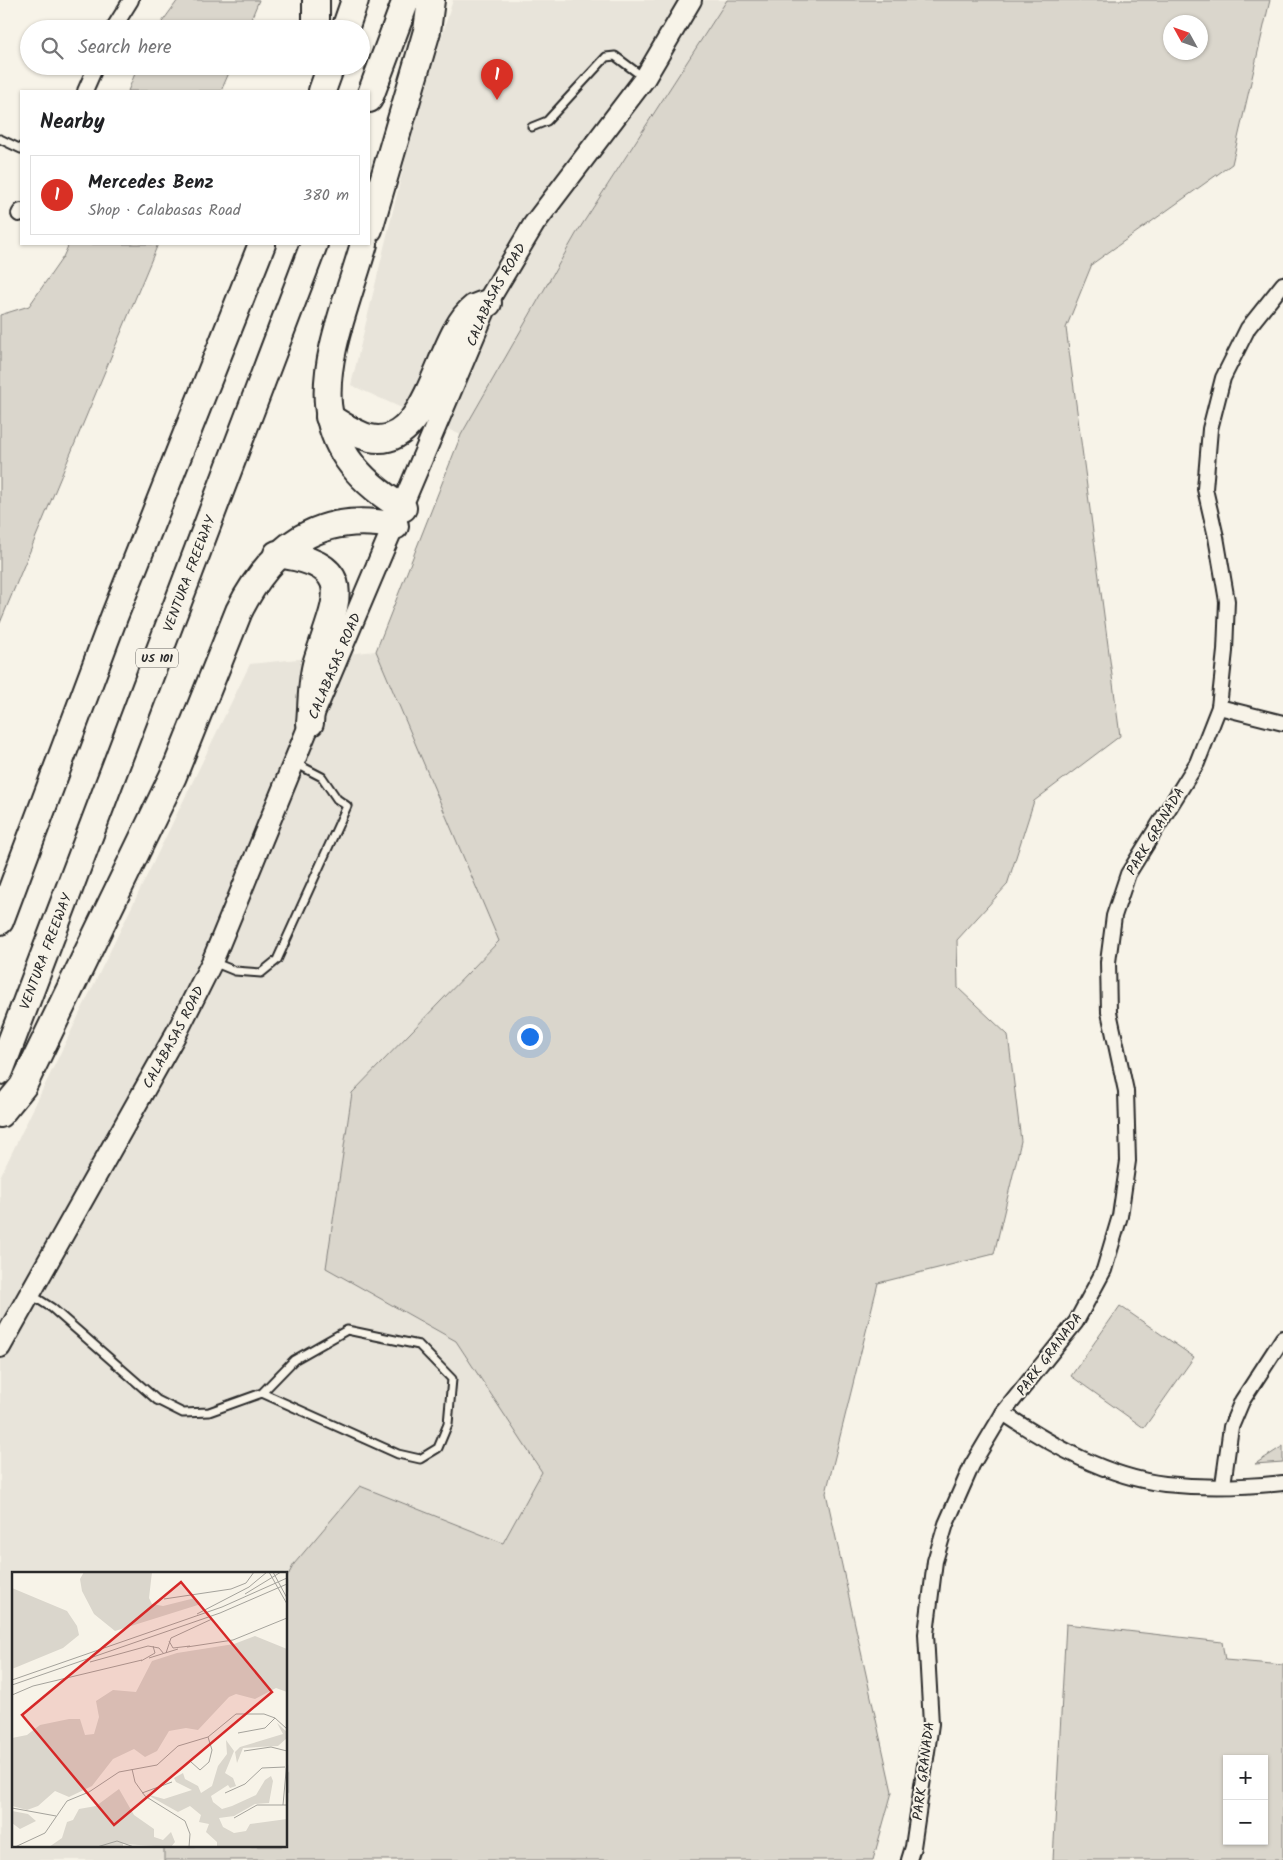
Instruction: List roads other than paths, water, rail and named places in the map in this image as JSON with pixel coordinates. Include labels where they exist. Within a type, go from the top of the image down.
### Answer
[{"type":"highway","points":[[316,0],[316,20]]},
{"type":"highway","points":[[348,20],[355,0]]},
{"type":"highway","points":[[370,96],[406,0]]},
{"type":"highway","points":[[370,226],[427,31],[431,0]]},
{"type":"highway","points":[[316,75],[316,90]]},
{"type":"highway","points":[[322,90],[328,75]]},
{"type":"highway","points":[[0,921],[114,617],[262,245]]},
{"type":"highway","name":"VENTURA FREEWAY","points":[[0,1071],[314,245]]},
{"type":"highway","points":[[0,1114],[23,1086],[173,776],[238,611],[262,570],[278,554],[323,528],[399,517],[381,494],[349,462],[338,445],[329,417],[326,387],[330,361],[364,245]]},
{"type":"highway","points":[[329,417],[356,434],[371,438],[390,438],[401,433],[418,410],[462,324],[474,308],[488,303]]},
{"type":"highway","points":[[278,554],[303,558],[318,563],[329,572],[336,586],[335,611],[316,664],[310,723]]},
{"type":"main road","name":"CALABASAS ROAD","points":[[0,1347],[178,1030],[212,962],[310,723],[399,517],[488,303],[534,224],[645,78],[691,0]]},
{"type":"street","points":[[119,20],[131,0]]},
{"type":"street","points":[[85,90],[92,75]]},
{"type":"street","name":"PARK GRANADA","points":[[909,1860],[913,1847],[930,1724],[926,1634],[935,1561],[946,1524],[972,1465],[1003,1413],[1076,1322],[1104,1270],[1120,1216],[1128,1161],[1126,1091],[1109,1012],[1108,962],[1114,916],[1128,874],[1197,763],[1219,707],[1225,651],[1227,601],[1216,536],[1205,489],[1210,429],[1224,378],[1248,328],[1283,284]]},
{"type":"street","points":[[1219,707],[1283,723]]},
{"type":"street","points":[[1223,1485],[1230,1427],[1242,1401],[1283,1338]]},
{"type":"street","points":[[1003,1413],[1045,1441],[1114,1471],[1164,1484],[1283,1483]]},
{"type":"lane","points":[[532,127],[547,122],[606,57],[615,56],[645,78]]},
{"type":"lane","points":[[0,138],[20,148]]},
{"type":"lane","points":[[212,962],[236,971],[261,973],[277,960],[347,806],[336,799],[322,777],[294,763]]},
{"type":"lane","points":[[30,1294],[52,1308],[157,1400],[183,1413],[209,1412],[262,1393],[294,1360],[347,1330],[419,1345],[452,1379],[448,1424],[438,1448],[420,1459],[398,1454],[262,1393]]},
{"type":"place","name":"Mercedes Benz","points":[[497,100]]}]
